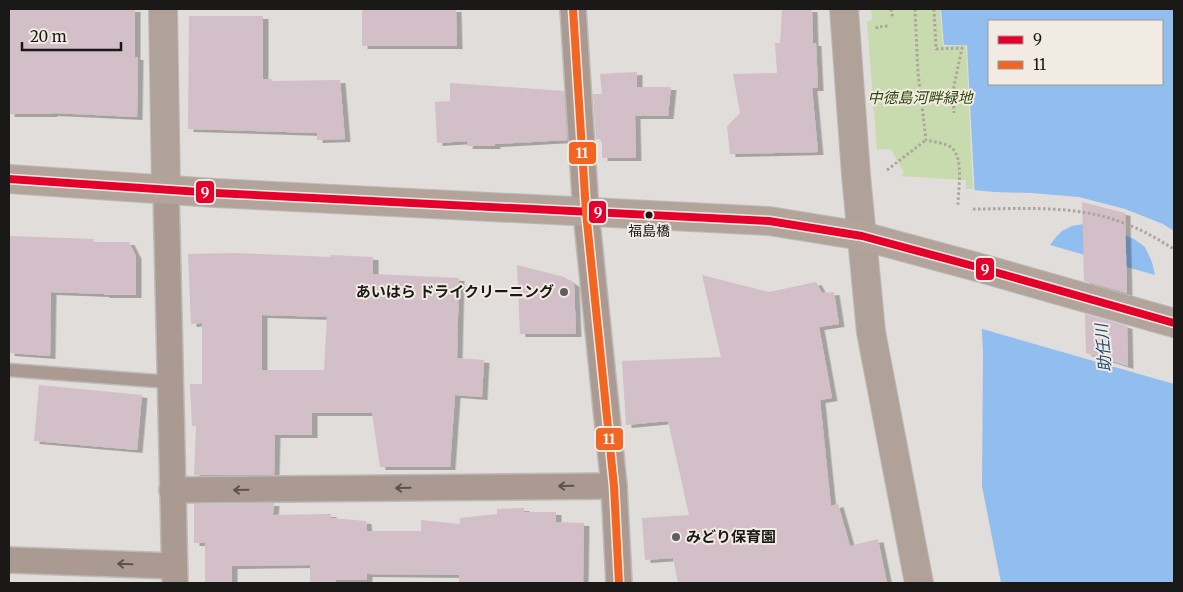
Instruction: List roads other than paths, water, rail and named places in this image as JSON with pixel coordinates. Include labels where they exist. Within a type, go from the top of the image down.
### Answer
[{"type":"main road","points":[[9,179],[166,190],[769,221],[862,236],[1174,323]]},
{"type":"street","points":[[9,560],[174,574],[163,9]]},
{"type":"street","points":[[573,9],[586,212],[614,486],[619,583]]},
{"type":"street","points":[[844,9],[856,175],[871,332],[919,583]]},
{"type":"street","points":[[172,490],[614,486]]},
{"type":"lane","points":[[9,370],[170,382]]},
{"type":"water","name":"助任川","points":[[941,9],[1174,9],[1174,583],[1001,583],[982,486],[983,352],[967,45],[944,45]]},
{"type":"place","name":"福島橋","points":[[649,215]]},
{"type":"place","name":"あいはら ドライクリーニング","points":[[564,292]]},
{"type":"place","name":"みどり保育園","points":[[676,537]]},
{"type":"park label","name":"中徳島河畔緑地","points":[[920,98]]}]
